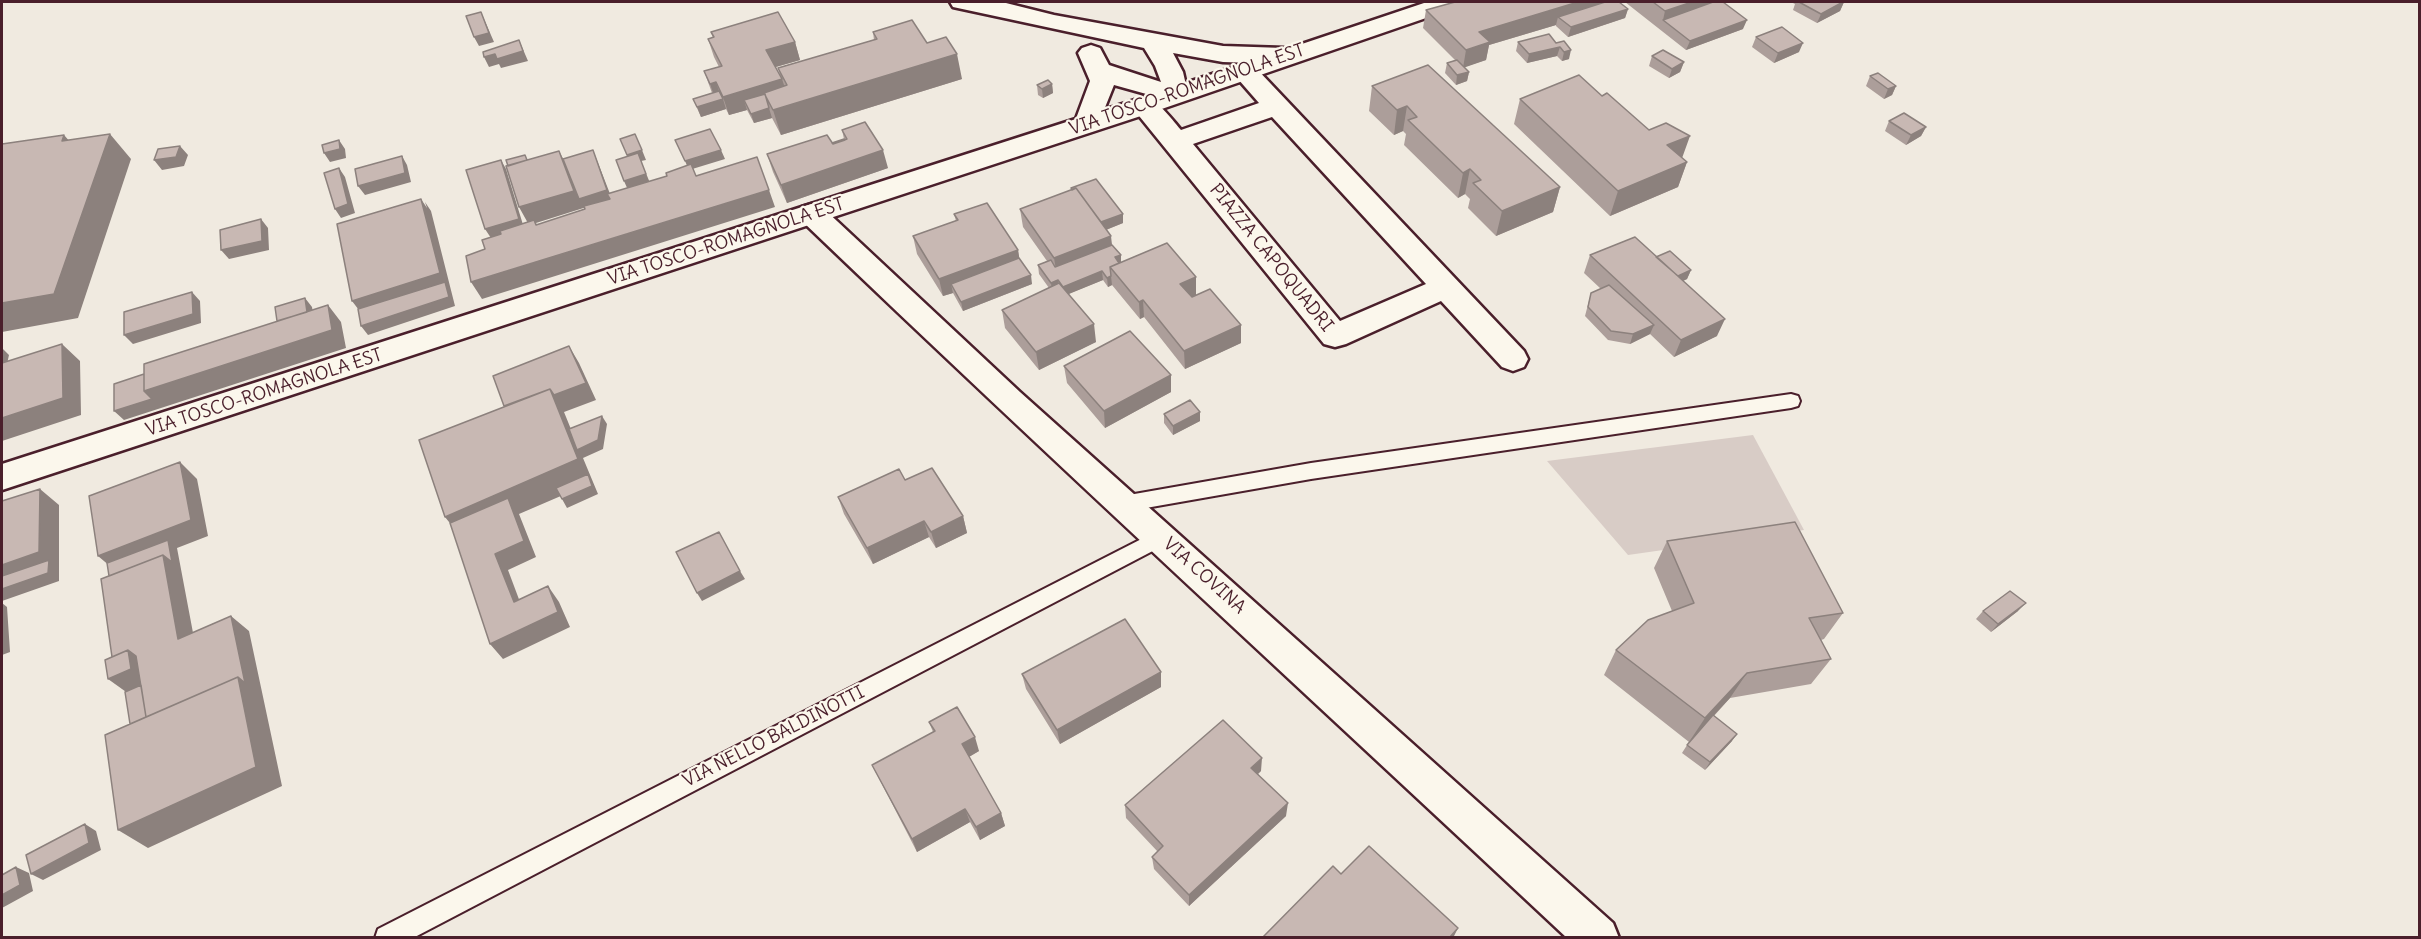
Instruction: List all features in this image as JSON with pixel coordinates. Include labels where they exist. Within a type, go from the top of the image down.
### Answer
[{"type":"street","points":[[962,2],[991,4],[1052,22],[1223,54],[1284,56]]},
{"type":"street","name":"VIA TOSCO-ROMAGNOLA EST","points":[[2,477],[1144,106],[1284,56],[1449,2]]},
{"type":"street","points":[[1052,22],[1092,55],[1103,81],[1087,124]]},
{"type":"street","points":[[1099,70],[1135,84],[1175,94],[1175,79],[1169,64],[1152,42]]},
{"type":"street","points":[[1244,70],[1513,360]]},
{"type":"street","name":"PIAZZA CAPOQUADRI","points":[[1144,106],[1176,141],[1335,336],[1446,287]]},
{"type":"street","points":[[1176,141],[1277,106]]},
{"type":"street","name":"VIA COVINA","points":[[812,214],[1009,401],[1599,938]]},
{"type":"lane","points":[[1123,504],[1305,472],[1791,400]]},
{"type":"lane","name":"VIA NELLO BALDINOTTI","points":[[387,938],[1161,537]]},
{"type":"shaded area","points":[[1753,435],[1804,530],[1628,555],[1547,461]]},
{"type":"building","points":[[1455,2],[1578,2],[1479,32],[1490,42],[1466,50],[1426,10]]},
{"type":"building","points":[[1605,2],[1619,2],[1628,9],[1571,27],[1558,17]]},
{"type":"building","points":[[1653,2],[1692,2],[1665,11]]},
{"type":"building","points":[[1713,2],[1723,2],[1747,20],[1690,41],[1663,20]]},
{"type":"building","points":[[1799,2],[1843,2],[1821,14]]},
{"type":"building","points":[[481,12],[489,33],[474,37],[466,16]]},
{"type":"building","points":[[778,12],[795,42],[766,50],[782,79],[723,97],[716,82],[710,84],[704,71],[722,66],[708,39],[714,37],[711,32]]},
{"type":"building","points":[[912,20],[927,43],[946,37],[957,54],[773,110],[764,93],[787,85],[778,68],[877,39],[873,32]]},
{"type":"building","points":[[1782,27],[1803,43],[1778,53],[1756,37]]},
{"type":"building","points":[[1549,34],[1556,43],[1564,41],[1571,50],[1564,52],[1560,47],[1529,54],[1518,42]]},
{"type":"building","points":[[519,40],[523,51],[497,59],[495,54],[484,57],[483,52]]},
{"type":"building","points":[[1663,50],[1684,62],[1672,69],[1652,56]]},
{"type":"building","points":[[1457,60],[1469,72],[1457,75],[1447,63]]},
{"type":"building","points":[[1428,65],[1560,187],[1502,211],[1473,183],[1481,180],[1470,169],[1463,173],[1408,120],[1417,117],[1407,106],[1397,110],[1372,86]]},
{"type":"building","points":[[1878,73],[1896,86],[1888,89],[1870,76]]},
{"type":"building","points":[[1579,75],[1602,96],[1607,93],[1649,130],[1666,123],[1690,136],[1667,145],[1687,162],[1618,191],[1520,99]]},
{"type":"building","points":[[1048,80],[1052,84],[1042,89],[1037,85]]},
{"type":"building","points":[[719,91],[723,99],[697,107],[693,99]]},
{"type":"building","points":[[765,94],[769,108],[751,114],[744,100]]},
{"type":"building","points":[[1904,113],[1926,127],[1911,135],[1889,121]]},
{"type":"building","points":[[865,122],[883,150],[781,185],[767,154],[827,135],[833,144],[847,139],[842,130]]},
{"type":"building","points":[[710,129],[721,150],[685,161],[675,140]]},
{"type":"building","points":[[110,134],[54,294],[2,303],[2,144],[64,135],[62,141]]},
{"type":"building","points":[[635,134],[642,150],[627,155],[620,139]]},
{"type":"building","points":[[339,140],[340,149],[324,153],[322,145]]},
{"type":"building","points":[[180,146],[176,157],[154,160],[158,149]]},
{"type":"building","points":[[593,150],[607,190],[579,199],[563,159]]},
{"type":"building","points":[[559,151],[574,191],[519,207],[506,166]]},
{"type":"building","points":[[638,153],[646,174],[624,181],[616,160]]},
{"type":"building","points":[[525,155],[527,160],[508,166],[506,160]]},
{"type":"building","points":[[402,156],[405,173],[358,186],[355,169]]},
{"type":"building","points":[[757,157],[769,190],[471,282],[466,256],[485,249],[482,240],[501,234],[500,231],[534,220],[536,225],[585,209],[584,206],[610,199],[607,194],[667,176],[666,173],[691,164],[696,176]]},
{"type":"building","points":[[501,160],[519,219],[485,229],[466,170]]},
{"type":"building","points":[[339,168],[348,204],[335,209],[324,173]]},
{"type":"building","points":[[1096,179],[1123,214],[1101,222],[1076,188],[1072,190],[1071,188]]},
{"type":"building","points":[[1076,188],[1111,236],[1054,258],[1020,209]]},
{"type":"building","points":[[421,199],[440,273],[352,301],[337,224]]},
{"type":"building","points":[[987,203],[1018,250],[939,279],[913,236],[958,220],[954,214]]},
{"type":"building","points":[[261,219],[262,241],[221,250],[220,230]]},
{"type":"building","points":[[1635,237],[1725,319],[1681,340],[1590,255]]},
{"type":"building","points":[[1167,243],[1196,277],[1180,284],[1192,297],[1210,289],[1241,325],[1184,351],[1143,300],[1139,302],[1110,267]]},
{"type":"building","points":[[1112,245],[1121,255],[1115,257],[1119,263],[1110,267],[1111,276],[1107,278],[1102,271],[1063,287],[1058,280],[1051,283],[1038,265],[1051,260],[1055,267]]},
{"type":"building","points":[[1670,251],[1691,270],[1678,276],[1656,257]]},
{"type":"building","points":[[1019,258],[1031,275],[961,302],[951,284]]},
{"type":"building","points":[[445,282],[449,297],[361,326],[358,309]]},
{"type":"building","points":[[1059,283],[1094,324],[1036,352],[1002,310]]},
{"type":"building","points":[[1609,285],[1654,325],[1633,334],[1611,331],[1588,307],[1591,293]]},
{"type":"building","points":[[192,292],[193,314],[124,335],[124,312]]},
{"type":"building","points":[[305,298],[307,312],[277,321],[275,307]]},
{"type":"building","points":[[328,305],[332,330],[144,391],[144,364]]},
{"type":"building","points":[[1130,331],[1171,375],[1104,411],[1064,366]]},
{"type":"building","points":[[62,344],[63,398],[2,418],[2,363]]},
{"type":"building","points":[[569,346],[586,383],[554,395],[550,389],[504,406],[493,376]]},
{"type":"building","points":[[144,374],[144,391],[152,399],[114,411],[114,384]]},
{"type":"building","points":[[550,389],[578,459],[445,517],[419,440]]},
{"type":"building","points":[[1190,400],[1200,412],[1173,426],[1164,414]]},
{"type":"building","points":[[602,416],[598,440],[577,450],[569,429]]},
{"type":"building","points":[[180,462],[191,520],[98,556],[89,496]]},
{"type":"building","points":[[932,468],[963,516],[931,532],[924,521],[867,548],[838,497],[899,469],[905,480]]},
{"type":"building","points":[[588,474],[592,486],[562,499],[556,488]]},
{"type":"building","points":[[40,489],[39,552],[2,565],[2,501]]},
{"type":"building","points":[[508,498],[524,541],[495,554],[514,602],[548,586],[558,612],[490,644],[450,523]]},
{"type":"building","points":[[1795,522],[1843,613],[1809,618],[1831,659],[1747,673],[1705,718],[1616,650],[1648,620],[1694,603],[1667,541]]},
{"type":"building","points":[[719,532],[740,571],[697,593],[676,552]]},
{"type":"building","points":[[168,540],[172,562],[163,555],[109,576],[107,563]]},
{"type":"building","points":[[163,555],[178,639],[231,616],[245,683],[238,677],[146,717],[136,656],[128,650],[112,657],[101,579]]},
{"type":"building","points":[[49,560],[48,573],[2,589],[2,576]]},
{"type":"building","points":[[2010,591],[2026,603],[1998,624],[1983,611]]},
{"type":"building","points":[[1125,619],[1161,672],[1057,730],[1022,674]]},
{"type":"building","points":[[128,650],[131,669],[108,679],[105,660]]},
{"type":"building","points":[[238,677],[256,767],[118,830],[105,735]]},
{"type":"building","points":[[141,685],[146,717],[130,724],[125,692]]},
{"type":"building","points":[[957,707],[975,737],[962,744],[1001,813],[976,827],[965,809],[912,839],[872,765],[935,731],[929,722]]},
{"type":"building","points":[[1713,715],[1737,734],[1710,762],[1687,745]]},
{"type":"building","points":[[1223,720],[1262,758],[1251,768],[1288,803],[1189,895],[1152,857],[1163,846],[1125,805]]},
{"type":"building","points":[[85,824],[89,843],[31,874],[26,855]]},
{"type":"building","points":[[1369,846],[1458,928],[1449,938],[1262,938],[1333,866],[1341,874]]},
{"type":"building","points":[[16,867],[20,885],[2,895],[2,875]]}]
